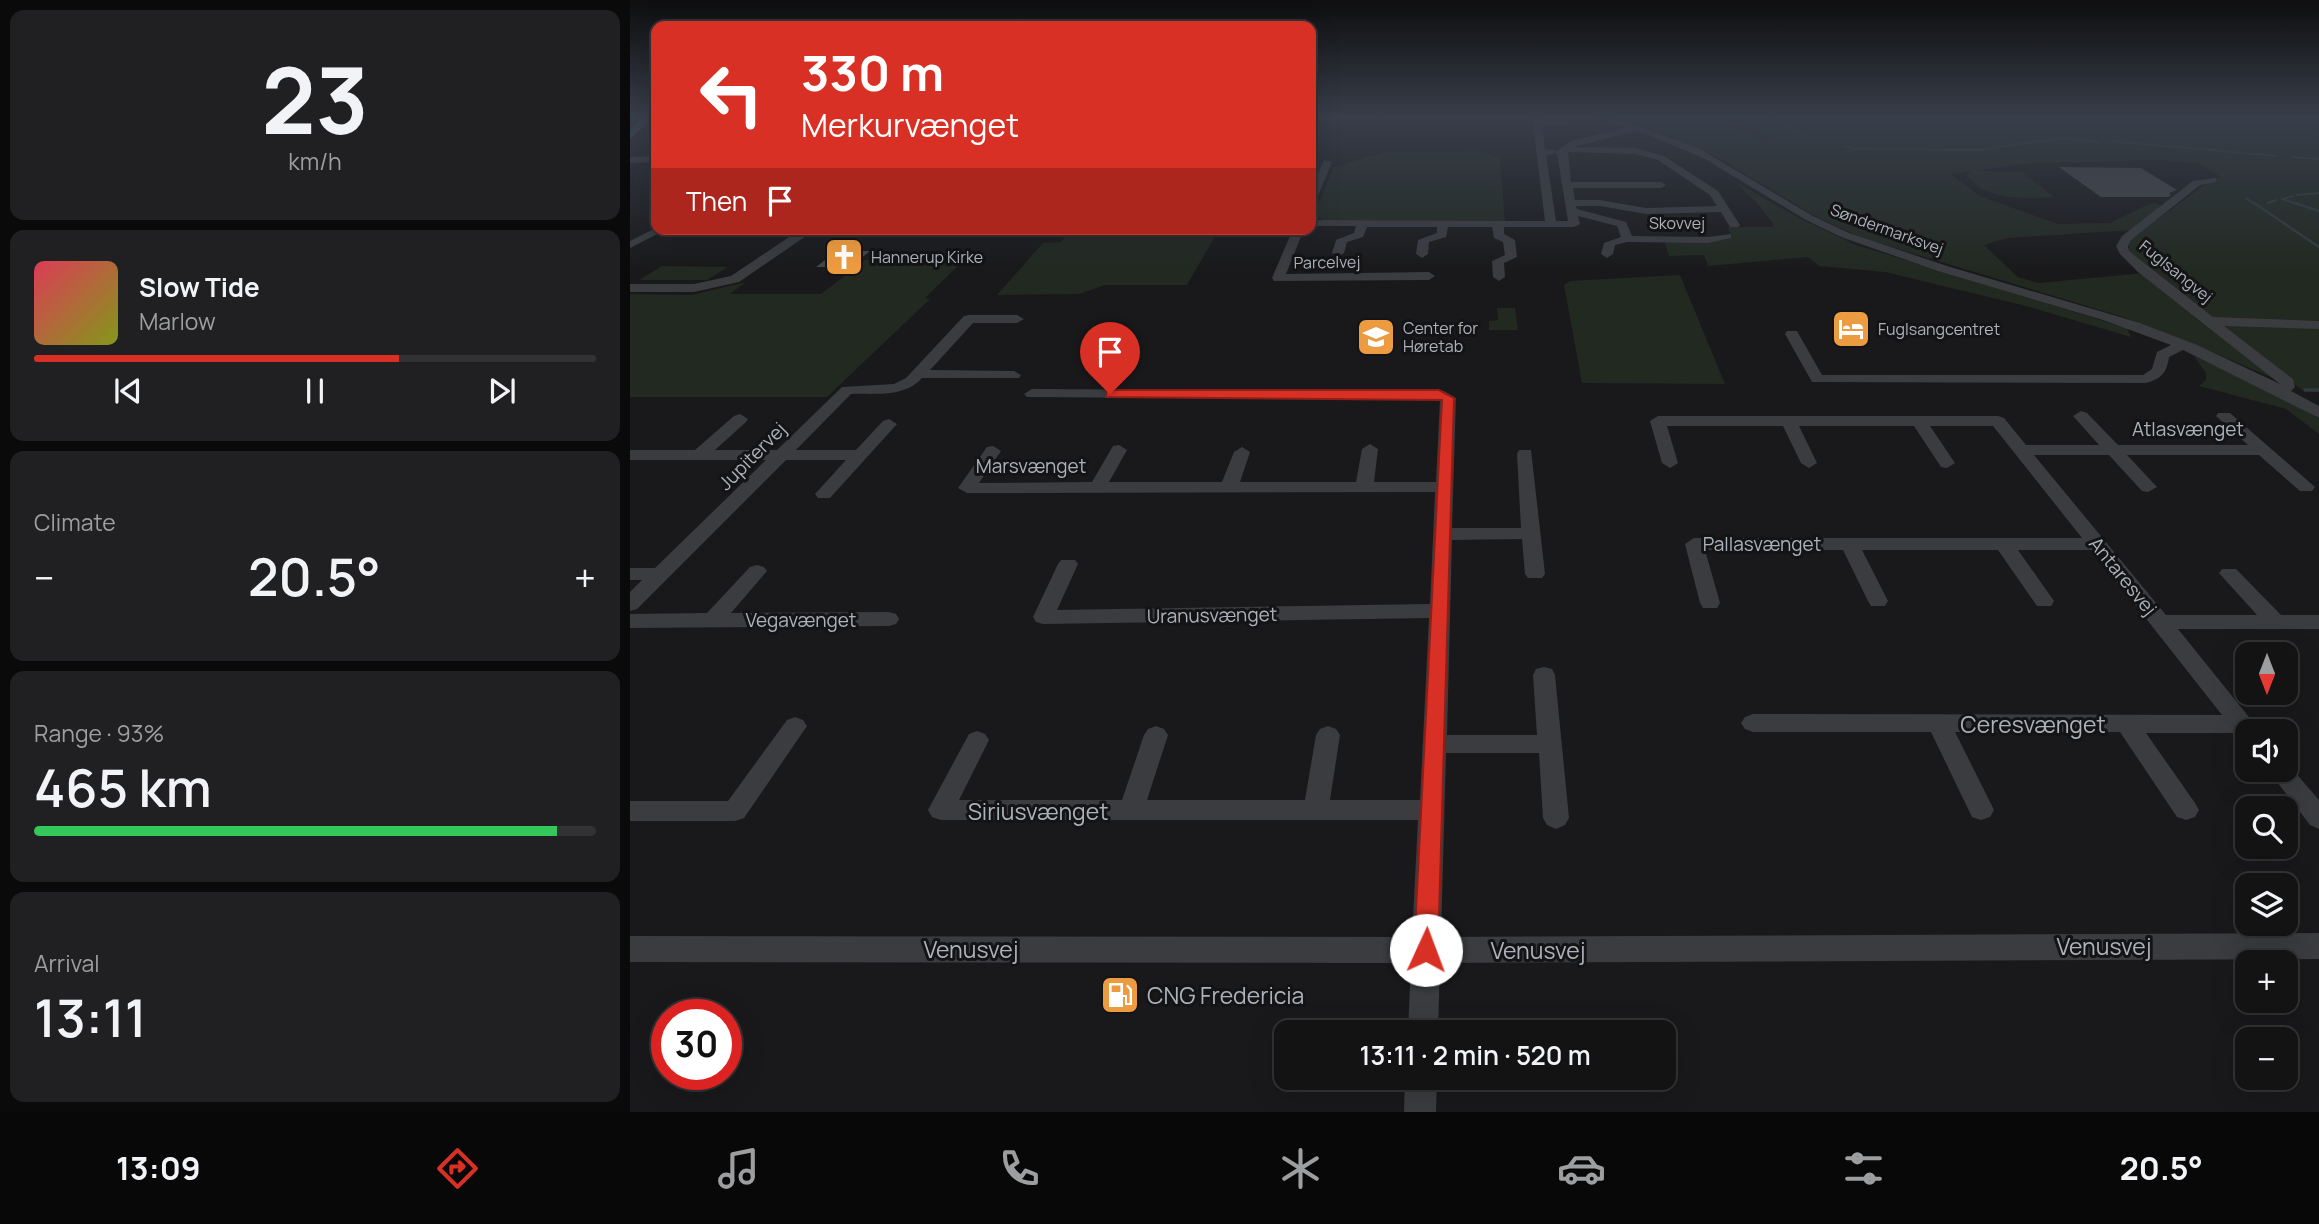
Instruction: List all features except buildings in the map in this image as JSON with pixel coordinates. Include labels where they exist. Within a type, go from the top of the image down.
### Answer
[{"type":"street","points":[[1316,189],[1324,169]]},
{"type":"street","points":[[1543,169],[1551,224]]},
{"type":"street","points":[[1316,223],[1574,225],[1565,169]]},
{"type":"street","name":"Skovvej","points":[[1677,169],[1714,193],[1734,225]]},
{"type":"street","name":"Søndermarksvej","points":[[1728,169],[1806,217],[1843,235],[1892,253],[2108,317],[2182,345],[2278,389],[2319,413]]},
{"type":"street","name":"Fuglsangvej","points":[[2212,180],[2197,183],[2126,238],[2122,246],[2124,252],[2142,268],[2288,382],[2287,387],[2278,389]]},
{"type":"street","name":"Skovvej","points":[[1567,185],[1661,185]]},
{"type":"street","name":"Skovvej","points":[[1571,207],[1600,203],[1646,211],[1726,209]]},
{"type":"street","name":"Skovvej","points":[[1571,207],[1622,224],[1627,239]]},
{"type":"street","name":"Skovvej","points":[[1596,217],[1635,215]]},
{"type":"street","points":[[1338,253],[1342,240],[1359,235],[1363,223]]},
{"type":"street","points":[[1422,254],[1424,240],[1442,235],[1443,224]]},
{"type":"street","points":[[1498,224],[1498,236],[1509,240],[1511,257],[1498,261],[1499,277]]},
{"type":"street","points":[[630,245],[651,234]]},
{"type":"street","points":[[630,288],[694,288],[735,279],[801,235]]},
{"type":"street","name":"Parcelvej","points":[[1296,235],[1278,278],[1429,276]]},
{"type":"street","name":"Skovvej","points":[[1607,254],[1610,243],[1627,239],[1708,240],[1727,236]]},
{"type":"street","name":"Jupitervej","points":[[630,604],[847,390],[897,388],[920,374],[969,319],[1017,319]]},
{"type":"street","points":[[2210,321],[2319,325]]},
{"type":"street","points":[[1792,334],[1817,379],[2145,379],[2161,370],[2162,355],[2182,345]]},
{"type":"street","name":"Jupitervej","points":[[920,374],[1014,375]]},
{"type":"street","points":[[1032,394],[1446,395],[1448,398],[1423,1020]]},
{"type":"street","name":"Atlasvænget","points":[[2081,416],[2148,487]]},
{"type":"street","name":"Atlasvænget","points":[[2224,416],[2306,486]]},
{"type":"street","points":[[699,455],[740,419]]},
{"type":"street","points":[[1670,463],[1658,421],[1919,421],[1947,463]]},
{"type":"street","points":[[1789,421],[1809,463]]},
{"type":"street","name":"Antaresvej","points":[[1919,421],[1998,421],[2239,719]]},
{"type":"street","points":[[824,494],[889,424]]},
{"type":"street","points":[[1364,489],[1370,449]]},
{"type":"street","name":"Marsvænget","points":[[1098,487],[1119,450]]},
{"type":"street","name":"Atlasvænget","points":[[2021,450],[2264,450]]},
{"type":"street","name":"Marsvænget","points":[[993,451],[967,488],[1444,487]]},
{"type":"street","points":[[1230,488],[1242,452]]},
{"type":"street","points":[[1525,454],[1535,574]]},
{"type":"street","points":[[630,455],[860,455]]},
{"type":"street","points":[[1442,534],[1531,533]]},
{"type":"street","name":"Pallasvænget","points":[[1710,603],[1694,544],[2098,544]]},
{"type":"street","name":"Pallasvænget","points":[[1850,544],[1878,601]]},
{"type":"street","points":[[2004,544],[2044,601]]},
{"type":"street","name":"Uranusvænget","points":[[1068,564],[1043,617],[1439,611]]},
{"type":"street","name":"Vegavænget","points":[[713,620],[757,571]]},
{"type":"street","points":[[2229,573],[2276,622]]},
{"type":"street","points":[[630,574],[661,574]]},
{"type":"street","name":"Vegavænget","points":[[630,621],[888,619]]},
{"type":"street","points":[[2161,622],[2319,622]]},
{"type":"street","points":[[1544,675],[1556,818]]},
{"type":"street","name":"Ceresvænget","points":[[1753,723],[2127,724],[2235,728]]},
{"type":"street","name":"Ceresvænget","points":[[1939,724],[1982,810]]},
{"type":"street","name":"Ceresvænget","points":[[2127,724],[2186,810]]},
{"type":"street","points":[[630,811],[735,811],[796,726]]},
{"type":"street","points":[[1316,811],[1328,735]]},
{"type":"street","name":"Siriusvænget","points":[[1131,811],[1156,736]]},
{"type":"street","name":"Siriusvænget","points":[[977,740],[941,810],[1432,810]]},
{"type":"street","points":[[1434,744],[1550,744]]},
{"type":"street","points":[[2290,782],[2317,813]]},
{"type":"street","name":"Venusvej","points":[[630,949],[1426,950],[2319,946]]},
{"type":"street","points":[[1420,1112],[1421,1090]]},
{"type":"shaded area","points":[[1333,169],[1501,169],[1505,221],[1323,220],[1316,216],[1316,208]]},
{"type":"shaded area","points":[[1738,169],[1989,169],[1976,171],[2022,172],[2054,197],[2019,198],[1995,194],[1975,184],[1967,175],[1971,171],[1950,174],[1980,196],[2058,224],[2110,223],[2155,203],[2162,206],[2130,230],[2008,238],[1984,245],[2018,277],[2038,283],[2144,273],[2282,382],[2123,317],[1862,238],[1815,216]]},
{"type":"shaded area","points":[[2208,169],[2319,169],[2319,392],[2302,390],[2146,269],[2129,252],[2129,240],[2205,185],[2215,182],[2210,178],[2221,177]]},
{"type":"shaded area","points":[[1735,182],[1801,219],[1856,245],[2127,328],[2131,337],[2026,306],[1885,272],[1819,266],[1808,257],[1708,266],[1704,255],[1669,256],[1664,241],[1723,240],[1732,236],[1727,227],[1774,225],[1759,205]]},
{"type":"shaded area","points":[[1066,235],[1216,235],[1187,285],[1105,285],[1079,294],[997,295],[1043,243],[1061,242]]},
{"type":"shaded area","points":[[929,252],[972,252],[925,298],[930,299],[827,397],[630,397],[630,294],[691,295],[746,282],[730,294],[821,294],[865,260],[919,259]]},
{"type":"shaded area","points":[[662,266],[728,267],[707,280],[639,280]]},
{"type":"shaded area","points":[[1680,275],[1725,384],[1582,383],[1564,285],[1570,281]]},
{"type":"shaded area","points":[[1497,308],[1515,308],[1518,330],[1489,330],[1489,321],[1498,320]]},
{"type":"shaded area","points":[[2194,356],[2291,402],[2319,419],[2319,434],[2286,409],[2199,386],[2206,380],[2206,373]]},
{"type":"waterway","points":[[2297,195],[2319,193]]},
{"type":"waterway","points":[[2283,199],[2293,196]]},
{"type":"waterway","points":[[2246,198],[2256,205]]},
{"type":"waterway","points":[[2282,199],[2300,205]]},
{"type":"waterway","points":[[2268,203],[2276,200]]},
{"type":"waterway","points":[[2254,203],[2319,247]]},
{"type":"waterway","points":[[2295,203],[2319,211]]},
{"type":"waterway","points":[[2305,390],[2319,390]]},
{"type":"place","name":"Hannerup Kirke","points":[[844,257]]},
{"type":"place","name":"Fuglsangcentret","points":[[1851,329]]},
{"type":"place","name":"Center for Høretab","points":[[1376,337]]},
{"type":"place","name":"CNG Fredericia","points":[[1120,995]]},
{"type":"route","points":[[1110,394],[1439,394],[1448,398],[1426,950]]}]
